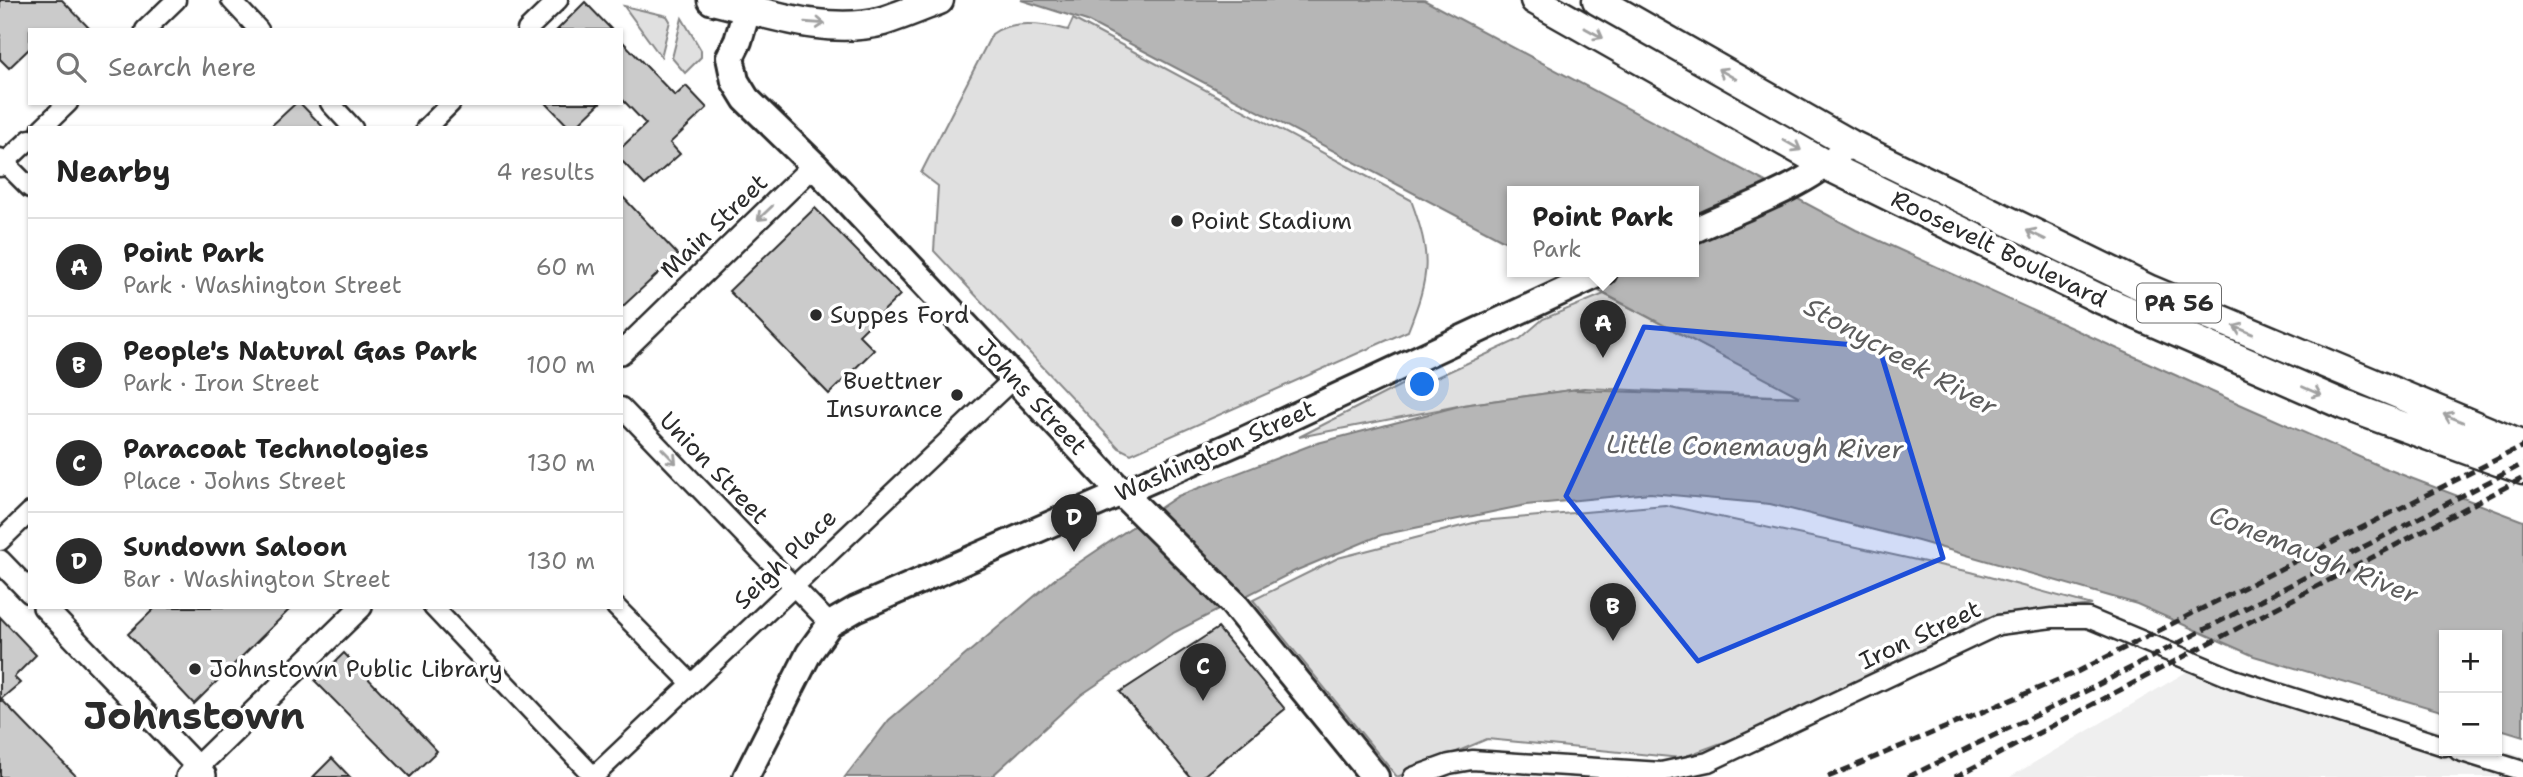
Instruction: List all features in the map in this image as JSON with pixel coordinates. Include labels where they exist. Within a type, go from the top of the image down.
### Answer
[{"type":"highway","points":[[712,0],[749,4],[801,22],[832,25],[881,21],[939,0]]},
{"type":"highway","name":"Roosevelt Boulevard","points":[[1535,0],[1828,166],[2108,302],[2344,405],[2523,470]]},
{"type":"highway","name":"Roosevelt Boulevard","points":[[1597,0],[1850,144],[2150,290],[2523,446]]},
{"type":"main road","name":"Johns Street","points":[[749,4],[730,57],[735,82],[746,99],[814,165],[1121,492],[1233,603],[1375,777]]},
{"type":"main road","points":[[1699,228],[1828,166],[1850,144]]},
{"type":"main road","name":"Washington Street","points":[[746,777],[809,653],[831,624],[856,609],[1243,440],[1593,277]]},
{"type":"street","points":[[147,28],[176,0]]},
{"type":"street","points":[[231,0],[257,28]]},
{"type":"street","points":[[529,28],[558,0]]},
{"type":"street","points":[[44,126],[66,105]]},
{"type":"street","points":[[332,105],[351,126]]},
{"type":"street","points":[[428,126],[449,105]]},
{"type":"street","points":[[28,141],[1,163],[28,186]]},
{"type":"street","name":"Main Street","points":[[623,351],[814,165]]},
{"type":"street","name":"Seigh Place","points":[[593,777],[792,585],[1014,377]]},
{"type":"street","name":"Union Street","points":[[623,409],[831,624]]},
{"type":"street","points":[[0,541],[28,514]]},
{"type":"street","points":[[0,561],[28,590]]},
{"type":"street","points":[[46,609],[197,774],[359,609]]},
{"type":"street","points":[[435,609],[593,777]]},
{"type":"street","points":[[617,609],[691,683]]},
{"type":"street","name":"Iron Street","points":[[1413,777],[1430,769],[1472,760],[1661,772],[1708,762],[1998,625],[2052,618],[2088,618],[2234,679],[2439,744]]},
{"type":"street","points":[[2475,756],[2523,771]]},
{"type":"highlighted area","points":[[1644,327],[1879,347],[1943,558],[1698,661],[1566,496]]},
{"type":"shaded area","points":[[624,6],[667,16],[670,21],[661,57]]},
{"type":"shaded area","points":[[682,18],[701,50],[701,57],[685,73],[672,58]]},
{"type":"shaded area","name":"Point Stadium","points":[[1073,19],[1411,200],[1422,237],[1426,266],[1421,295],[1408,331],[1131,454],[1119,448],[934,251],[938,186],[921,173],[992,34],[1009,26],[1019,25],[1068,30]]},
{"type":"shaded area","points":[[1604,294],[1802,397],[1585,388],[1463,405],[1299,437],[1403,384],[1437,377],[1520,339],[1543,319]]},
{"type":"shaded area","points":[[1665,505],[1971,572],[2092,605],[1986,618],[1791,717],[1681,758],[1487,739],[1397,777],[1253,600],[1338,558],[1481,521]]},
{"type":"shaded area","points":[[2208,659],[2439,730],[2439,756],[2502,756],[2502,751],[2523,757],[2523,777],[2010,777]]},
{"type":"water","points":[[1021,0],[1424,0],[1856,230],[2382,467],[2523,521],[2523,736],[2502,730],[2502,630],[2439,630],[2439,711],[2254,656],[2137,604],[1918,541],[1770,504],[1650,493],[1526,505],[1381,535],[1295,571],[1171,634],[1081,695],[991,777],[845,777],[889,720],[1056,578],[1178,496],[1314,444],[1463,405],[1585,388],[1574,390],[1800,397],[1572,277],[1699,277],[1699,186],[1507,186],[1507,242],[1087,21]]},
{"type":"building","points":[[0,0],[62,0],[89,28],[28,28],[28,50],[9,68],[0,59]]},
{"type":"building","points":[[585,2],[610,28],[559,28]]},
{"type":"building","points":[[623,42],[675,96],[686,86],[707,108],[670,143],[680,154],[645,185],[623,162],[623,146],[646,124],[623,100]]},
{"type":"building","points":[[294,105],[302,105],[322,126],[271,126]]},
{"type":"building","points":[[548,105],[598,105],[576,126],[568,126]]},
{"type":"building","points":[[623,197],[678,255],[623,306]]},
{"type":"building","name":"Suppes Ford","points":[[815,208],[900,295],[859,335],[874,350],[829,394],[729,291]]},
{"type":"building","name":"Johnstown Public Library","points":[[154,609],[290,609],[194,704],[128,634]]},
{"type":"building","points":[[0,617],[36,655],[14,677],[20,683],[1,699],[77,777],[0,777]]},
{"type":"building","points":[[1218,628],[1285,709],[1202,777],[1190,777],[1120,692]]},
{"type":"building","points":[[344,653],[437,751],[410,777],[315,681]]},
{"type":"building","points":[[332,758],[350,777],[313,777]]},
{"type":"railway","points":[[1828,777],[2077,672],[2523,446]]},
{"type":"railway","points":[[1908,777],[2088,690],[2523,464]]},
{"type":"railway","points":[[1955,777],[2523,478]]},
{"type":"place","name":"Point Stadium","points":[[1177,221]]},
{"type":"place","name":"Suppes Ford","points":[[816,315]]},
{"type":"place","name":"Point Park","points":[[1603,358]]},
{"type":"place","name":"Buettner Insurance","points":[[957,395]]},
{"type":"place","name":"Sundown Saloon","points":[[1074,552]]},
{"type":"place","name":"People's Natural Gas Park","points":[[1613,641]]},
{"type":"place","name":"Johnstown Public Library","points":[[195,669]]},
{"type":"place","name":"Paracoat Technologies","points":[[1203,701]]},
{"type":"district","name":"Johnstown","points":[[194,715]]},
{"type":"water label","name":"Stonycreek River","points":[[1901,356]]},
{"type":"water label","name":"Little Conemaugh River","points":[[1755,446]]},
{"type":"water label","name":"Conemaugh River","points":[[2314,554]]}]
